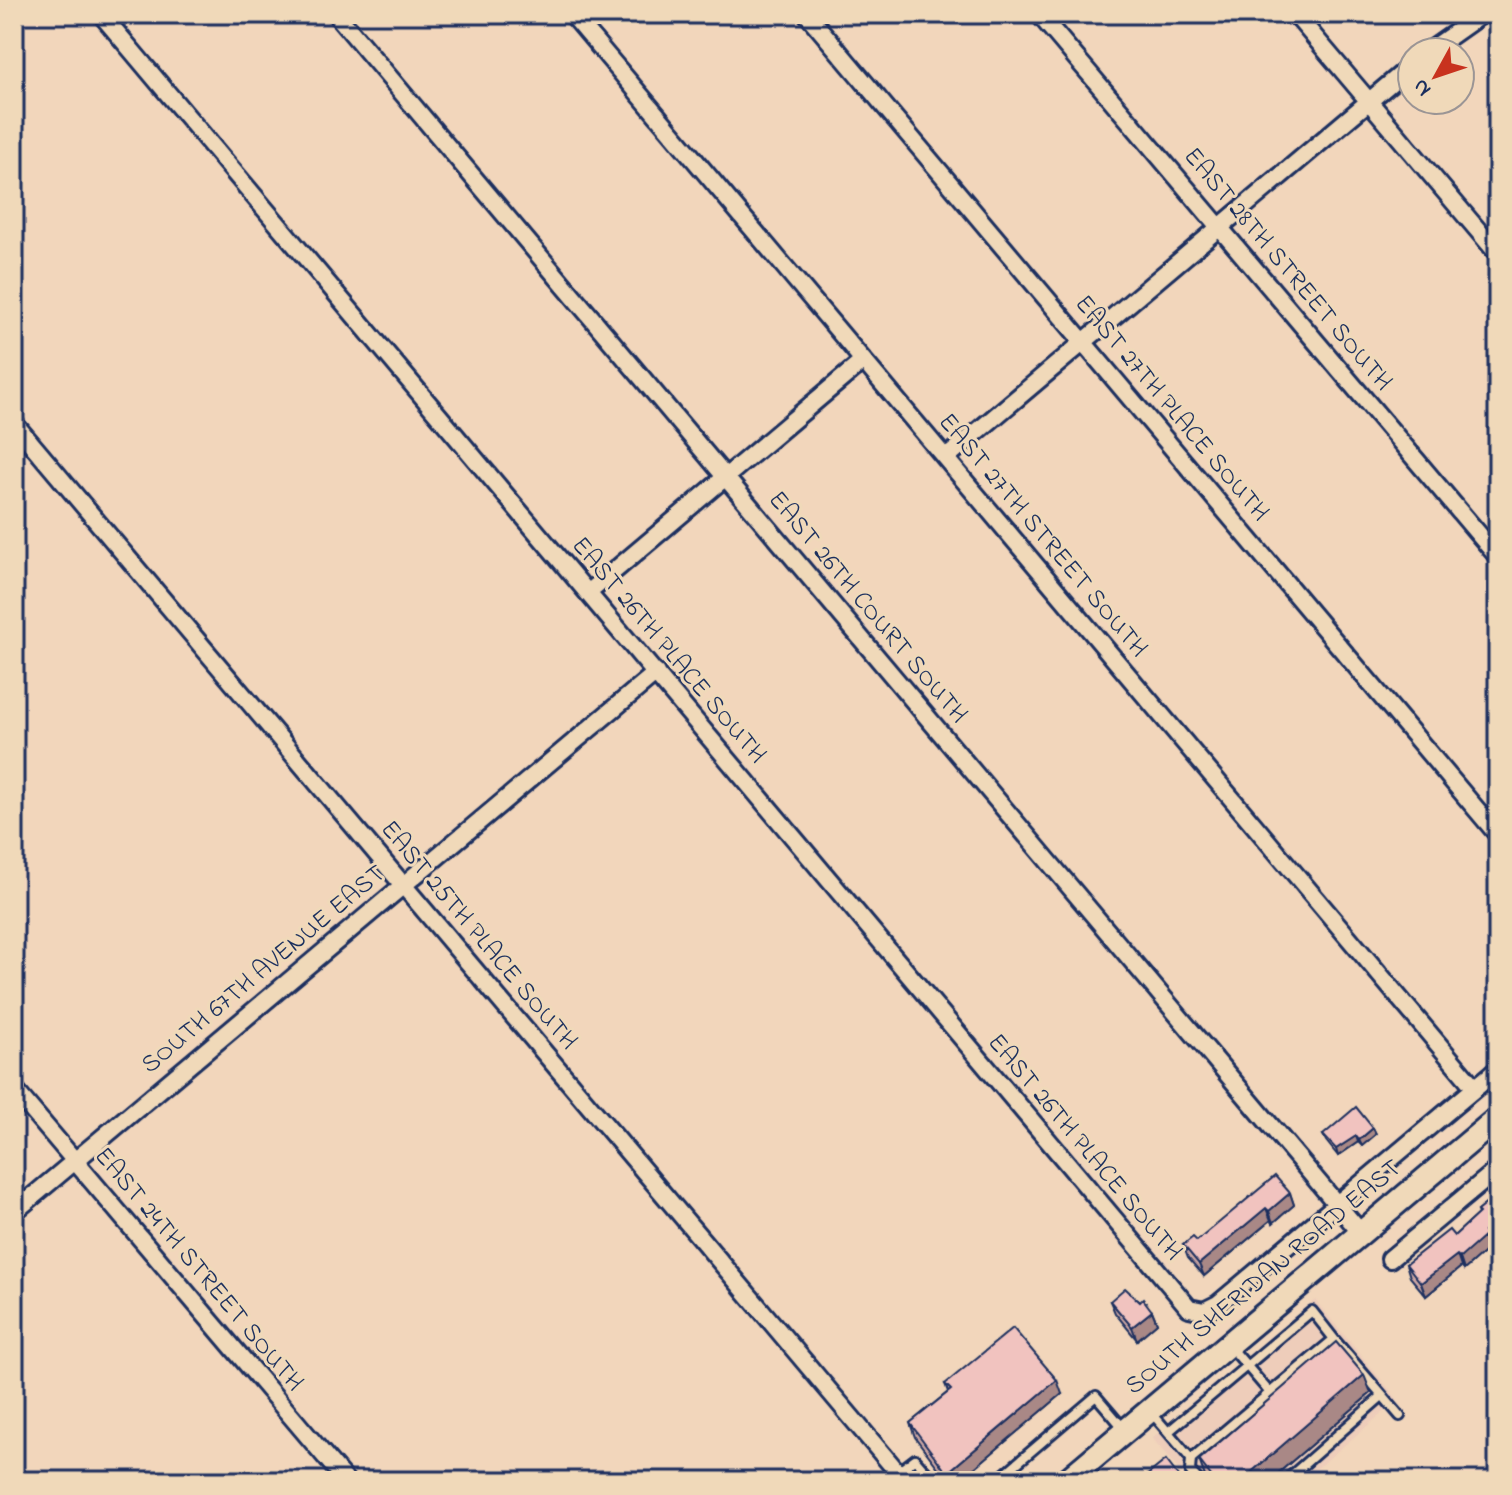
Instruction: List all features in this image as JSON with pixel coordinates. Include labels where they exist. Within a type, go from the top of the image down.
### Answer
[{"type":"main road","name":"SOUTH SHERIDAN ROAD EAST","points":[[1066,1481],[1498,1118]]},
{"type":"street","name":"EAST 26TH PLACE SOUTH","points":[[101,14],[1182,1302],[1189,1308],[1204,1311]]},
{"type":"street","name":"EAST 26TH COURT SOUTH","points":[[336,14],[1361,1233]]},
{"type":"street","name":"EAST 27TH STREET SOUTH","points":[[572,14],[1475,1088]]},
{"type":"street","name":"EAST 27TH PLACE SOUTH","points":[[807,14],[1498,835]]},
{"type":"street","name":"EAST 28TH STREET SOUTH","points":[[1039,14],[1498,557]]},
{"type":"street","points":[[1295,14],[1498,254]]},
{"type":"street","points":[[1451,36],[1482,14]]},
{"type":"street","points":[[946,458],[1396,78]]},
{"type":"street","points":[[588,593],[863,361]]},
{"type":"street","name":"EAST 25TH PLACE SOUTH","points":[[14,423],[901,1477]]},
{"type":"street","name":"SOUTH 67TH AVENUE EAST","points":[[14,1212],[656,673]]},
{"type":"street","name":"SOUTH SHERIDAN ROAD EAST","points":[[1204,1311],[1218,1304],[1498,1069]]},
{"type":"street","name":"EAST 24TH STREET SOUTH","points":[[14,1089],[346,1481]]},
{"type":"street","points":[[1390,1259],[1498,1169]]},
{"type":"lane","points":[[1168,1432],[1312,1311],[1400,1416]]},
{"type":"lane","points":[[1191,1459],[1334,1339]]},
{"type":"lane","points":[[1228,1345],[1270,1393]]},
{"type":"lane","points":[[996,1481],[1007,1478],[1096,1396],[1125,1431]]},
{"type":"lane","points":[[1285,1481],[1382,1396]]},
{"type":"lane","points":[[1150,1410],[1191,1459],[1190,1471],[1199,1481]]},
{"type":"lane","points":[[901,1477],[915,1459],[934,1481]]},
{"type":"shaded area","points":[[1315,1300],[1398,1400],[1302,1481],[1188,1481],[1152,1438]]},
{"type":"building","points":[[1356,1107],[1373,1128],[1359,1140],[1356,1136],[1336,1149],[1323,1135]]},
{"type":"building","points":[[1275,1176],[1290,1193],[1269,1211],[1266,1208],[1199,1264],[1183,1245],[1193,1237],[1197,1241]]},
{"type":"building","points":[[1498,1194],[1498,1220],[1484,1232],[1486,1235],[1460,1258],[1457,1255],[1421,1283],[1406,1264],[1449,1230],[1454,1236]]},
{"type":"building","points":[[1125,1288],[1140,1302],[1143,1299],[1152,1311],[1132,1327],[1110,1301]]},
{"type":"building","points":[[1013,1328],[1057,1380],[947,1473],[910,1423],[951,1390],[945,1384]]},
{"type":"building","points":[[1336,1342],[1364,1375],[1241,1481],[1215,1481],[1199,1460]]},
{"type":"building","points":[[1166,1460],[1182,1481],[1140,1481]]}]
